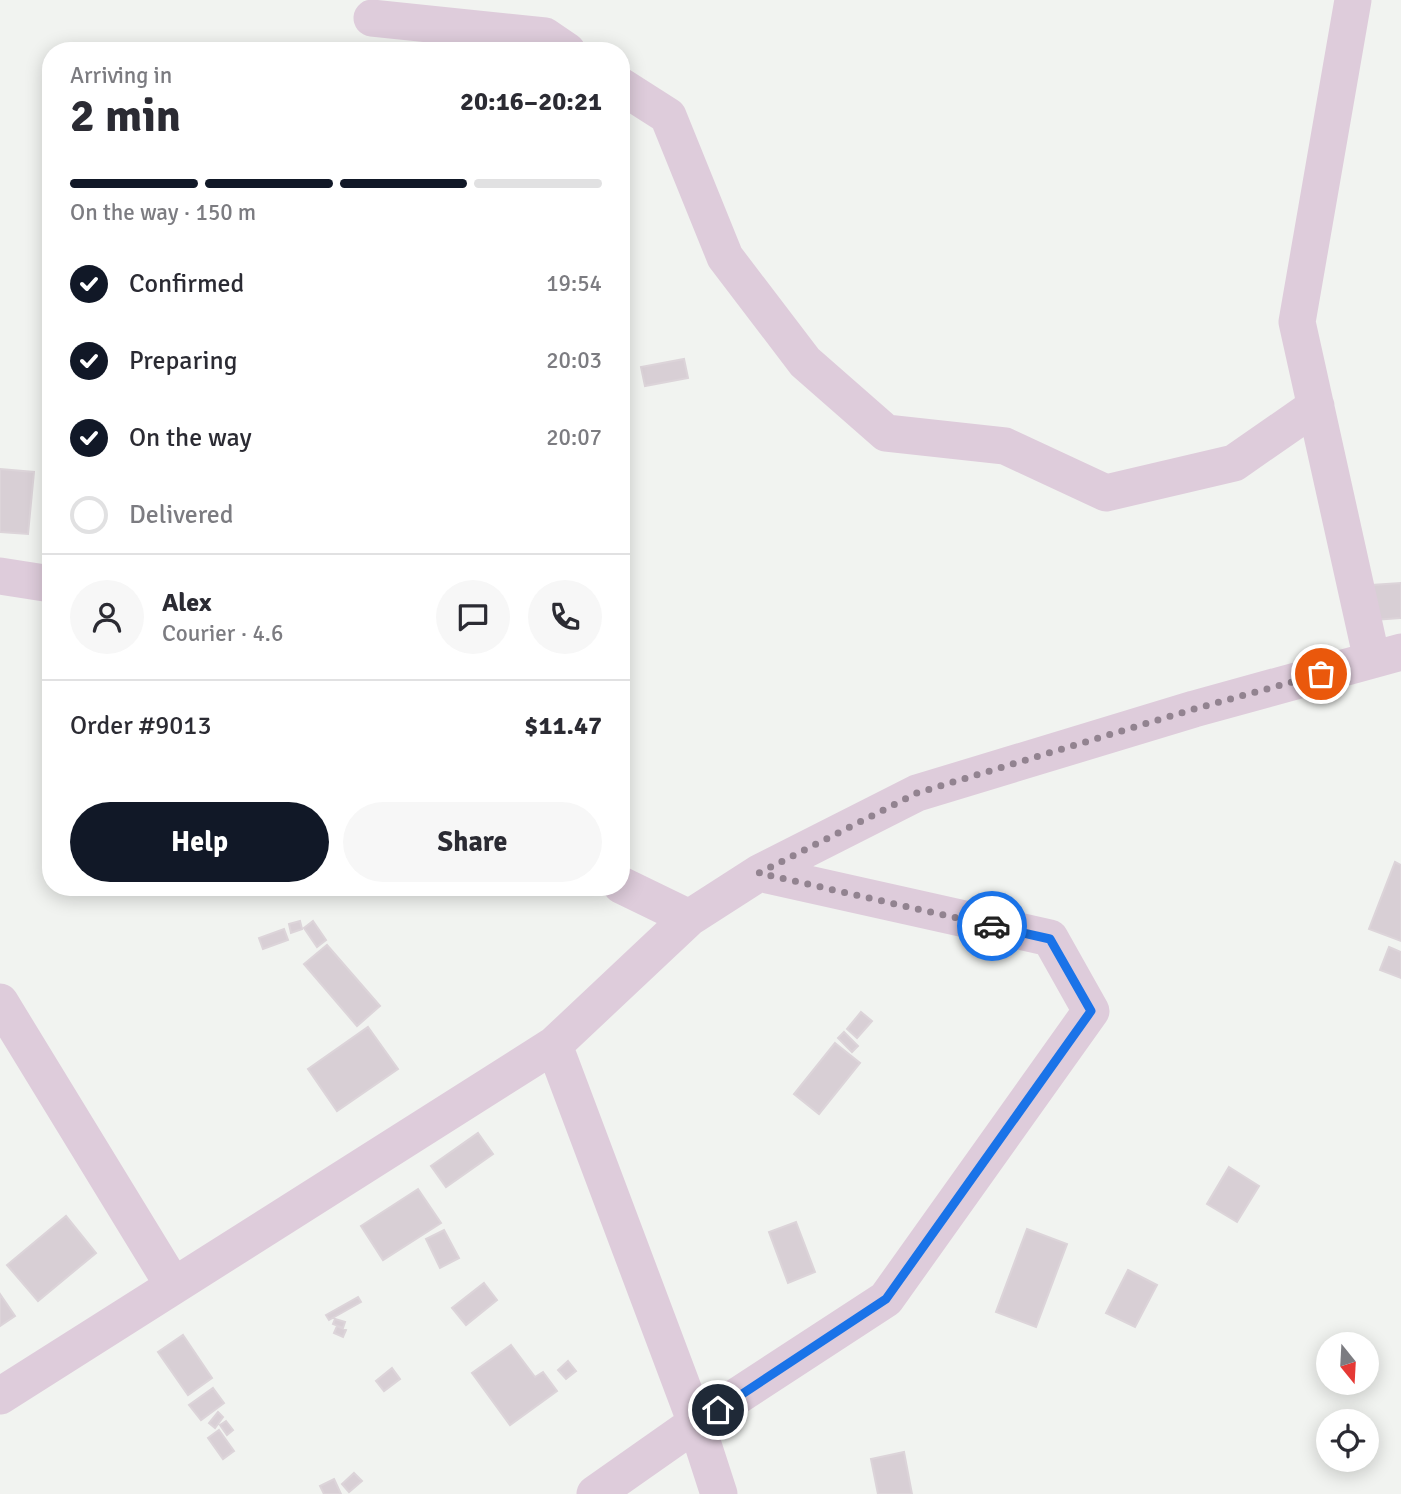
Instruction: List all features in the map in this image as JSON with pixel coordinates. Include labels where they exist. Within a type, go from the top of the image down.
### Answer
[{"type":"street","points":[[0,1396],[554,1045],[689,918],[759,873],[917,793],[1194,709],[1387,656],[1316,407],[1297,322],[1353,0]]},
{"type":"street","points":[[372,18],[545,36],[554,42]]},
{"type":"street","points":[[630,92],[668,116],[725,257],[805,362],[886,433],[1005,446],[1106,493],[1234,463],[1316,407]]},
{"type":"street","points":[[0,576],[42,583]]},
{"type":"street","points":[[595,1494],[696,1423],[886,1299],[1091,1011],[1050,939],[759,873]]},
{"type":"street","points":[[630,889],[689,918]]},
{"type":"street","points":[[0,1002],[173,1285]]},
{"type":"street","points":[[554,1045],[696,1423],[719,1494]]},
{"type":"building","points":[[684,359],[688,378],[645,386],[641,367]]},
{"type":"building","points":[[0,469],[34,472],[28,534],[0,532]]},
{"type":"building","points":[[1401,583],[1401,618],[1374,620],[1372,585]]},
{"type":"building","points":[[1395,862],[1401,865],[1401,941],[1369,929]]},
{"type":"building","points":[[300,921],[302,929],[291,933],[289,924]]},
{"type":"building","points":[[313,921],[326,940],[317,947],[304,928]]},
{"type":"building","points":[[284,929],[288,940],[263,949],[259,938]]},
{"type":"building","points":[[327,945],[380,1006],[357,1026],[304,964]]},
{"type":"building","points":[[1389,947],[1401,952],[1401,978],[1380,970]]},
{"type":"building","points":[[861,1012],[872,1021],[857,1038],[847,1029]]},
{"type":"building","points":[[368,1027],[398,1069],[337,1111],[308,1069]]},
{"type":"building","points":[[844,1032],[858,1046],[852,1052],[838,1038]]},
{"type":"building","points":[[835,1043],[860,1063],[819,1114],[794,1094]]},
{"type":"building","points":[[478,1133],[493,1154],[446,1187],[431,1166]]},
{"type":"building","points":[[1229,1167],[1259,1186],[1237,1222],[1207,1204]]},
{"type":"building","points":[[418,1189],[441,1223],[383,1260],[361,1226]]},
{"type":"building","points":[[66,1216],[96,1253],[38,1301],[7,1265]]},
{"type":"building","points":[[796,1222],[815,1272],[788,1283],[769,1232]]},
{"type":"building","points":[[1027,1229],[1067,1244],[1036,1327],[996,1312]]},
{"type":"building","points":[[444,1230],[459,1258],[440,1268],[426,1239]]},
{"type":"building","points":[[1128,1270],[1157,1285],[1135,1327],[1106,1313]]},
{"type":"building","points":[[484,1283],[497,1300],[466,1325],[452,1308]]},
{"type":"building","points":[[0,1294],[15,1316],[0,1326]]},
{"type":"building","points":[[358,1297],[361,1302],[329,1320],[326,1315]]},
{"type":"building","points":[[335,1319],[345,1322],[343,1328],[333,1324]]},
{"type":"building","points":[[337,1326],[346,1330],[343,1337],[334,1333]]},
{"type":"building","points":[[183,1335],[212,1378],[188,1395],[158,1352]]},
{"type":"building","points":[[511,1345],[535,1377],[543,1372],[557,1391],[510,1425],[472,1373]]},
{"type":"building","points":[[568,1361],[576,1371],[566,1379],[558,1370]]},
{"type":"building","points":[[392,1368],[400,1379],[384,1391],[376,1381]]},
{"type":"building","points":[[213,1388],[224,1403],[201,1420],[189,1405]]},
{"type":"building","points":[[218,1412],[223,1417],[215,1428],[209,1423]]},
{"type":"building","points":[[226,1421],[233,1430],[227,1435],[220,1425]]},
{"type":"building","points":[[219,1430],[234,1451],[223,1459],[208,1438]]},
{"type":"building","points":[[904,1452],[912,1494],[878,1494],[871,1459]]},
{"type":"building","points":[[354,1473],[362,1481],[349,1492],[342,1484]]},
{"type":"building","points":[[334,1479],[341,1494],[324,1494],[320,1486]]},
{"type":"way so far","points":[[992,926],[759,873],[917,793],[1194,709],[1321,674]]},
{"type":"route","points":[[718,1410],[886,1299],[1091,1011],[1050,939],[992,926]]}]
